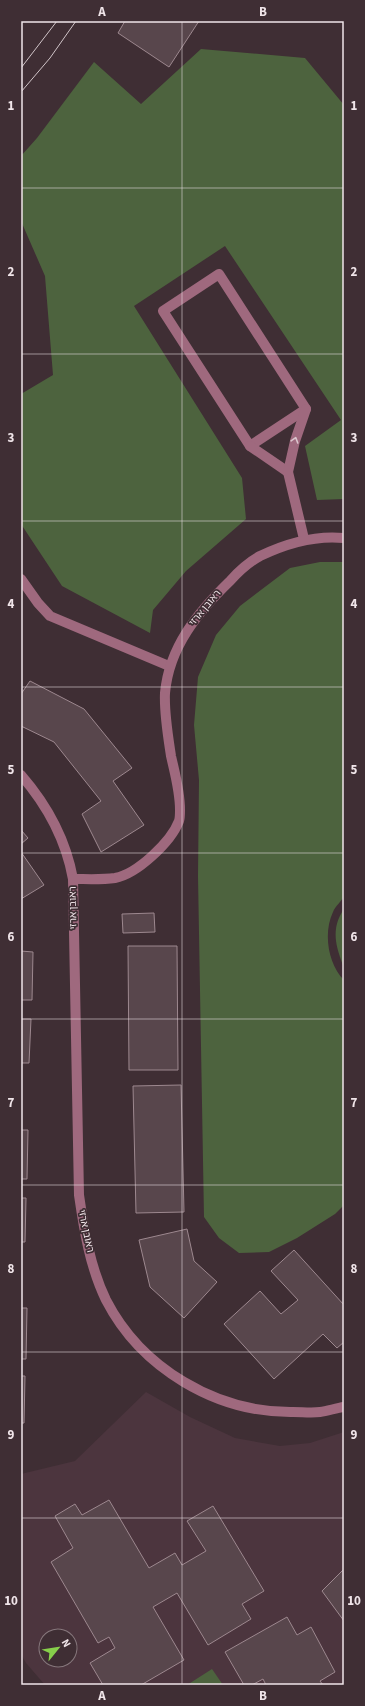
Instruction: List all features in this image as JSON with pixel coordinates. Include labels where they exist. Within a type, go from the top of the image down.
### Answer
[{"type":"street","points":[[288,472],[250,446],[163,311],[219,274],[306,409]]},
{"type":"street","points":[[250,446],[306,409]]},
{"type":"street","points":[[304,539],[288,472],[295,441],[306,409]]},
{"type":"street","name":"ראובן ארזי","points":[[73,880],[116,878],[136,869],[152,857],[180,821],[180,794],[171,756],[165,694],[169,666],[181,640],[195,618],[238,572],[259,557],[304,539],[325,536],[344,538]]},
{"type":"street","points":[[21,579],[38,603],[50,616],[169,666]]},
{"type":"street","name":"ראובן ארזי","points":[[21,775],[34,790],[48,811],[70,864],[73,880],[79,1195],[85,1236],[106,1299],[122,1328],[153,1360],[165,1370],[220,1400],[254,1409],[284,1412],[319,1412],[344,1406]]},
{"type":"shaded area","points":[[146,1392],[190,1417],[235,1438],[280,1446],[310,1443],[344,1432],[344,1685],[45,1685],[26,1663],[21,1654],[21,1474],[75,1461]]},
{"type":"green space","points":[[201,49],[305,58],[344,105],[344,499],[317,500],[305,446],[341,420],[225,246],[134,306],[242,478],[246,519],[186,571],[153,610],[150,633],[62,586],[21,524],[21,394],[53,375],[45,276],[21,221],[21,156],[37,138],[94,62],[141,104]]},
{"type":"green space","points":[[320,562],[344,562],[344,897],[333,912],[328,929],[328,939],[334,966],[344,980],[344,1205],[335,1214],[297,1238],[269,1252],[239,1253],[219,1238],[204,1217],[198,876],[199,780],[194,725],[198,677],[216,635],[240,606],[290,568]]},
{"type":"green space","points":[[344,909],[344,968],[337,945],[336,931],[337,924]]},
{"type":"green space","points":[[212,1669],[223,1685],[187,1685]]},
{"type":"building","points":[[125,21],[199,21],[169,67],[118,33]]},
{"type":"building","points":[[30,681],[84,709],[132,768],[113,781],[144,825],[101,852],[82,814],[101,801],[54,742],[21,726],[21,694]]},
{"type":"building","points":[[21,830],[28,838],[21,844]]},
{"type":"building","points":[[21,852],[44,885],[21,899]]},
{"type":"building","points":[[154,913],[155,932],[123,933],[122,914]]},
{"type":"building","points":[[128,946],[177,946],[178,1070],[129,1070]]},
{"type":"building","points":[[21,951],[33,952],[32,1000],[21,1000]]},
{"type":"building","points":[[21,1019],[31,1019],[29,1063],[21,1063]]},
{"type":"building","points":[[181,1085],[184,1212],[136,1213],[133,1086]]},
{"type":"building","points":[[21,1130],[28,1130],[27,1179],[21,1179]]},
{"type":"building","points":[[21,1198],[26,1198],[25,1242],[21,1242]]},
{"type":"building","points":[[187,1229],[194,1261],[217,1282],[184,1318],[150,1287],[139,1240]]},
{"type":"building","points":[[294,1250],[344,1305],[344,1342],[337,1348],[323,1334],[274,1379],[224,1324],[260,1291],[281,1314],[298,1300],[271,1271]]},
{"type":"building","points":[[21,1308],[27,1308],[26,1359],[21,1359]]},
{"type":"building","points":[[21,1376],[25,1376],[24,1423],[21,1423]]},
{"type":"building","points":[[109,1500],[149,1568],[175,1553],[182,1565],[206,1551],[187,1521],[213,1506],[264,1591],[242,1604],[251,1619],[208,1645],[177,1593],[153,1607],[184,1660],[141,1685],[103,1685],[90,1663],[115,1648],[109,1637],[98,1643],[51,1562],[73,1548],[55,1516],[75,1504],[82,1515]]},
{"type":"building","points":[[344,1569],[344,1621],[322,1591]]},
{"type":"building","points":[[287,1617],[297,1635],[311,1627],[335,1672],[320,1681],[323,1685],[266,1685],[263,1679],[252,1685],[244,1685],[225,1652]]},
{"type":"tram line","points":[[21,68],[57,21]]},
{"type":"tram line","points":[[21,92],[50,58],[76,21]]}]
